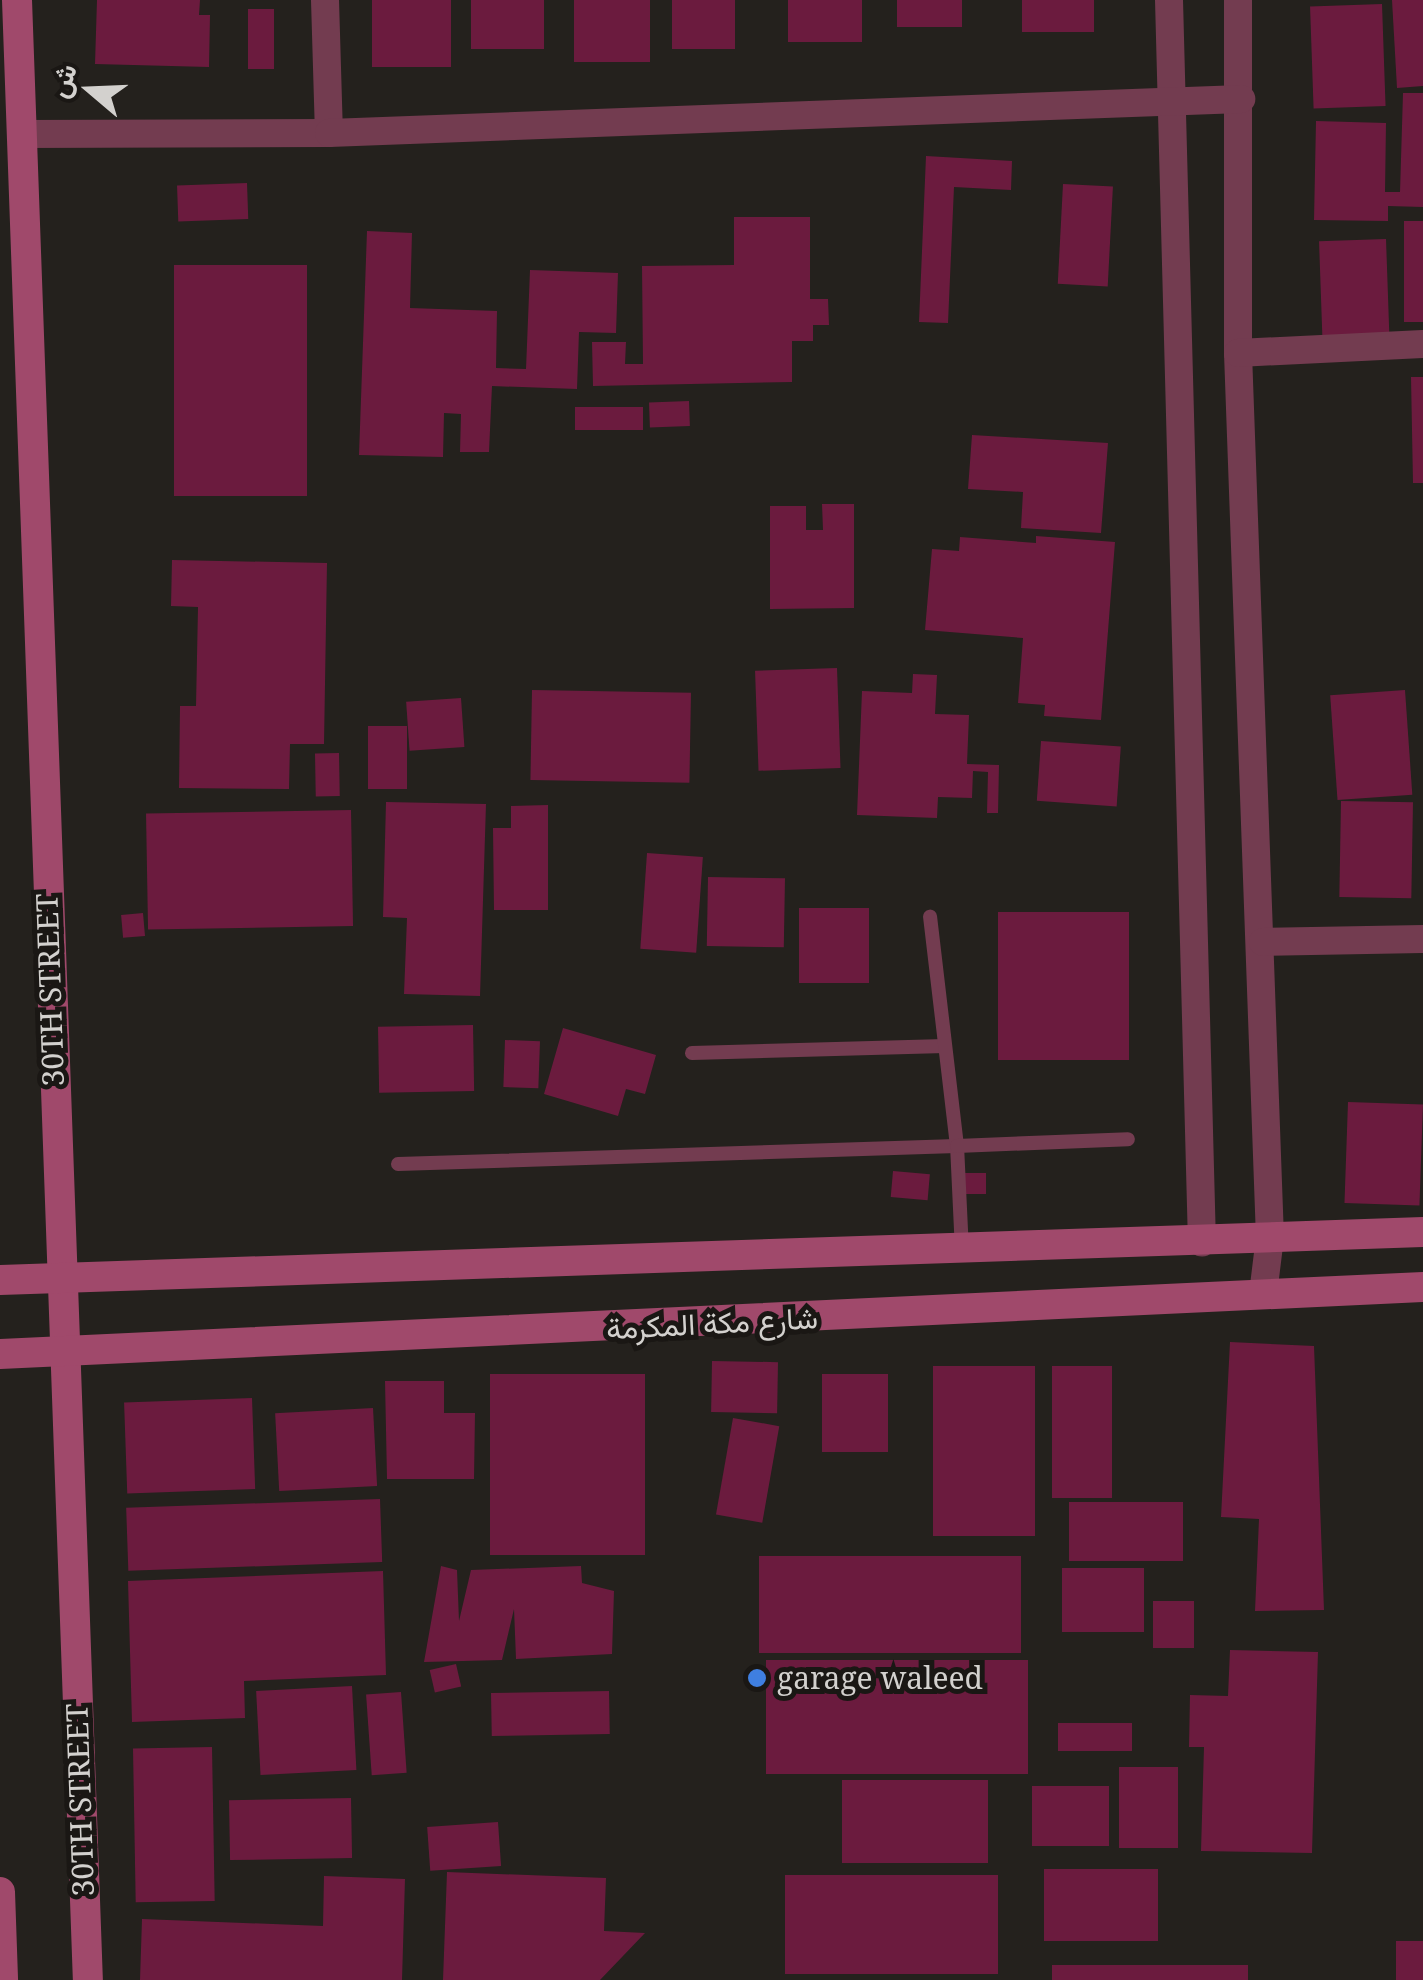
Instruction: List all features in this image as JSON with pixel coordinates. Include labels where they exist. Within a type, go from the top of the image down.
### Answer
[{"type":"main road","name":"30TH STREET","points":[[18,0],[61,1351],[88,1980]]},
{"type":"main road","name":"شارع مكة المكرمة","points":[[0,1280],[962,1252],[1423,1232]]},
{"type":"main road","name":"شارع مكة المكرمة","points":[[0,1354],[1423,1287]]},
{"type":"main road","points":[[0,1892],[3,1980]]},
{"type":"street","points":[[326,0],[328,134]]},
{"type":"street","points":[[1169,0],[1202,1243]]},
{"type":"street","points":[[1238,0],[1241,99],[1238,353],[1270,1237],[1263,1294]]},
{"type":"street","points":[[22,134],[328,134],[1173,95],[1241,99]]},
{"type":"street","points":[[1238,353],[1423,344]]},
{"type":"street","points":[[1262,942],[1423,939]]},
{"type":"lane","points":[[930,916],[957,1146],[962,1252]]},
{"type":"lane","points":[[692,1053],[945,1046]]},
{"type":"lane","points":[[398,1164],[1128,1139]]},
{"type":"building","points":[[97,0],[200,0],[199,15],[210,15],[209,67],[95,64]]},
{"type":"building","points":[[372,0],[451,0],[451,67],[372,67]]},
{"type":"building","points":[[471,0],[544,0],[544,49],[471,49]]},
{"type":"building","points":[[574,0],[650,0],[650,62],[574,62]]},
{"type":"building","points":[[672,0],[735,0],[735,49],[672,49]]},
{"type":"building","points":[[788,0],[862,0],[862,42],[788,42]]},
{"type":"building","points":[[897,0],[962,0],[962,27],[897,27]]},
{"type":"building","points":[[1022,0],[1094,0],[1094,32],[1022,32]]},
{"type":"building","points":[[1392,0],[1423,0],[1423,86],[1397,88]]},
{"type":"building","points":[[1382,4],[1386,106],[1314,108],[1310,7]]},
{"type":"building","points":[[248,9],[274,9],[274,69],[248,69]]},
{"type":"building","points":[[1403,93],[1423,93],[1423,207],[1388,206],[1388,221],[1314,220],[1316,121],[1386,123],[1385,192],[1400,192]]},
{"type":"building","points":[[926,156],[1012,161],[1011,190],[954,187],[948,323],[919,322]]},
{"type":"building","points":[[247,183],[248,219],[178,221],[177,185]]},
{"type":"building","points":[[1063,184],[1113,187],[1108,286],[1058,284]]},
{"type":"building","points":[[734,217],[810,217],[810,299],[828,299],[829,325],[813,325],[813,341],[792,341],[792,382],[593,386],[592,342],[626,342],[625,364],[643,364],[642,266],[734,265]]},
{"type":"building","points":[[1404,221],[1423,221],[1423,322],[1404,322]]},
{"type":"building","points":[[367,231],[412,233],[410,308],[497,311],[496,368],[526,369],[530,270],[618,273],[616,333],[579,332],[577,389],[492,386],[489,452],[460,452],[461,414],[444,413],[443,457],[359,455]]},
{"type":"building","points":[[1386,239],[1389,337],[1322,339],[1319,241]]},
{"type":"building","points":[[174,265],[307,265],[307,496],[174,496]]},
{"type":"building","points":[[1411,377],[1423,377],[1423,483],[1413,483]]},
{"type":"building","points":[[689,401],[690,426],[650,427],[649,402]]},
{"type":"building","points":[[575,407],[643,407],[643,430],[575,430]]},
{"type":"building","points":[[972,435],[1108,443],[1101,533],[1021,528],[1023,492],[968,489]]},
{"type":"building","points":[[822,504],[854,504],[854,608],[770,609],[770,506],[806,506],[806,530],[823,530]]},
{"type":"building","points":[[1036,536],[1115,542],[1101,720],[1044,716],[1045,705],[1018,703],[1023,638],[925,630],[932,549],[959,551],[960,537],[1036,543]]},
{"type":"building","points":[[172,560],[327,563],[324,744],[290,744],[289,789],[179,788],[180,706],[196,706],[198,607],[171,606]]},
{"type":"building","points":[[837,668],[840,768],[759,771],[755,671]]},
{"type":"building","points":[[913,674],[937,675],[935,714],[969,715],[967,764],[999,765],[998,813],[987,813],[988,772],[973,771],[972,798],[938,797],[937,818],[857,815],[862,691],[912,693]]},
{"type":"building","points":[[532,690],[691,693],[689,783],[530,780]]},
{"type":"building","points":[[1405,690],[1412,795],[1338,800],[1330,695]]},
{"type":"building","points":[[461,698],[464,747],[410,751],[406,702]]},
{"type":"building","points":[[368,726],[407,726],[407,789],[368,789]]},
{"type":"building","points":[[1041,741],[1121,747],[1117,806],[1037,801]]},
{"type":"building","points":[[315,753],[339,753],[340,796],[316,796]]},
{"type":"building","points":[[1341,801],[1413,802],[1411,898],[1339,897]]},
{"type":"building","points":[[386,802],[486,804],[480,996],[404,994],[407,918],[383,917]]},
{"type":"building","points":[[548,805],[548,910],[494,910],[493,828],[511,828],[511,806]]},
{"type":"building","points":[[351,810],[353,926],[148,930],[146,814]]},
{"type":"building","points":[[647,853],[703,857],[696,953],[640,949]]},
{"type":"building","points":[[708,877],[785,878],[784,947],[707,946]]},
{"type":"building","points":[[799,908],[869,908],[869,983],[799,983]]},
{"type":"building","points":[[998,912],[1129,912],[1129,1060],[998,1060]]},
{"type":"building","points":[[143,913],[145,936],[123,938],[121,915]]},
{"type":"building","points":[[473,1025],[474,1091],[379,1093],[378,1027]]},
{"type":"building","points":[[563,1028],[656,1055],[645,1094],[626,1089],[618,1116],[544,1094]]},
{"type":"building","points":[[505,1040],[540,1041],[538,1088],[503,1087]]},
{"type":"building","points":[[1348,1102],[1423,1105],[1419,1206],[1344,1203]]},
{"type":"building","points":[[893,1171],[930,1174],[928,1200],[891,1197]]},
{"type":"building","points":[[959,1173],[986,1173],[986,1194],[959,1194]]},
{"type":"building","points":[[1230,1342],[1314,1346],[1324,1610],[1255,1611],[1259,1519],[1221,1517]]},
{"type":"building","points":[[712,1361],[778,1362],[777,1413],[711,1412]]},
{"type":"building","points":[[933,1366],[1035,1366],[1035,1536],[933,1536]]},
{"type":"building","points":[[1052,1366],[1112,1366],[1112,1498],[1052,1498]]},
{"type":"building","points":[[490,1374],[645,1374],[645,1555],[490,1555]]},
{"type":"building","points":[[822,1374],[888,1374],[888,1452],[822,1452]]},
{"type":"building","points":[[385,1381],[444,1381],[444,1413],[475,1413],[474,1479],[387,1479]]},
{"type":"building","points":[[252,1398],[255,1489],[127,1493],[124,1402]]},
{"type":"building","points":[[373,1408],[377,1486],[279,1491],[275,1413]]},
{"type":"building","points":[[733,1418],[779,1426],[762,1523],[716,1515]]},
{"type":"building","points":[[380,1499],[382,1562],[128,1571],[126,1508]]},
{"type":"building","points":[[1069,1502],[1183,1502],[1183,1561],[1069,1561]]},
{"type":"building","points":[[759,1556],[1021,1556],[1021,1653],[759,1653]]},
{"type":"building","points":[[441,1566],[457,1570],[459,1621],[471,1570],[581,1566],[582,1583],[614,1591],[612,1654],[516,1659],[514,1609],[502,1660],[424,1662]]},
{"type":"building","points":[[1062,1568],[1144,1568],[1144,1632],[1062,1632]]},
{"type":"building","points":[[383,1571],[386,1675],[244,1681],[245,1718],[132,1722],[128,1581]]},
{"type":"building","points":[[1153,1601],[1194,1601],[1194,1648],[1153,1648]]},
{"type":"building","points":[[1230,1650],[1318,1652],[1312,1853],[1201,1851],[1204,1747],[1189,1747],[1190,1695],[1228,1696]]},
{"type":"building","points":[[766,1660],[1028,1660],[1028,1774],[766,1774]]},
{"type":"building","points":[[456,1664],[461,1686],[435,1692],[430,1670]]},
{"type":"building","points":[[352,1686],[356,1770],[261,1775],[256,1691]]},
{"type":"building","points":[[609,1691],[610,1734],[492,1736],[491,1693]]},
{"type":"building","points":[[401,1692],[407,1773],[372,1775],[366,1694]]},
{"type":"building","points":[[1058,1723],[1132,1723],[1132,1751],[1058,1751]]},
{"type":"building","points":[[212,1747],[215,1901],[136,1902],[133,1748]]},
{"type":"building","points":[[1119,1767],[1178,1767],[1178,1848],[1119,1848]]},
{"type":"building","points":[[842,1780],[988,1780],[988,1863],[842,1863]]},
{"type":"building","points":[[1032,1786],[1109,1786],[1109,1846],[1032,1846]]},
{"type":"building","points":[[351,1798],[352,1858],[230,1860],[229,1800]]},
{"type":"building","points":[[498,1822],[501,1866],[430,1871],[427,1827]]},
{"type":"building","points":[[1044,1869],[1158,1869],[1158,1941],[1044,1941]]},
{"type":"building","points":[[447,1872],[606,1878],[604,1931],[645,1933],[600,1980],[443,1980]]},
{"type":"building","points":[[785,1875],[998,1875],[998,1974],[785,1974]]},
{"type":"building","points":[[324,1876],[405,1879],[402,1980],[140,1980],[142,1919],[323,1926]]},
{"type":"building","points":[[1396,1941],[1423,1941],[1423,1980],[1396,1980]]},
{"type":"building","points":[[1052,1965],[1248,1965],[1248,1980],[1052,1980]]},
{"type":"place","name":"garage waleed","points":[[757,1678]]}]
